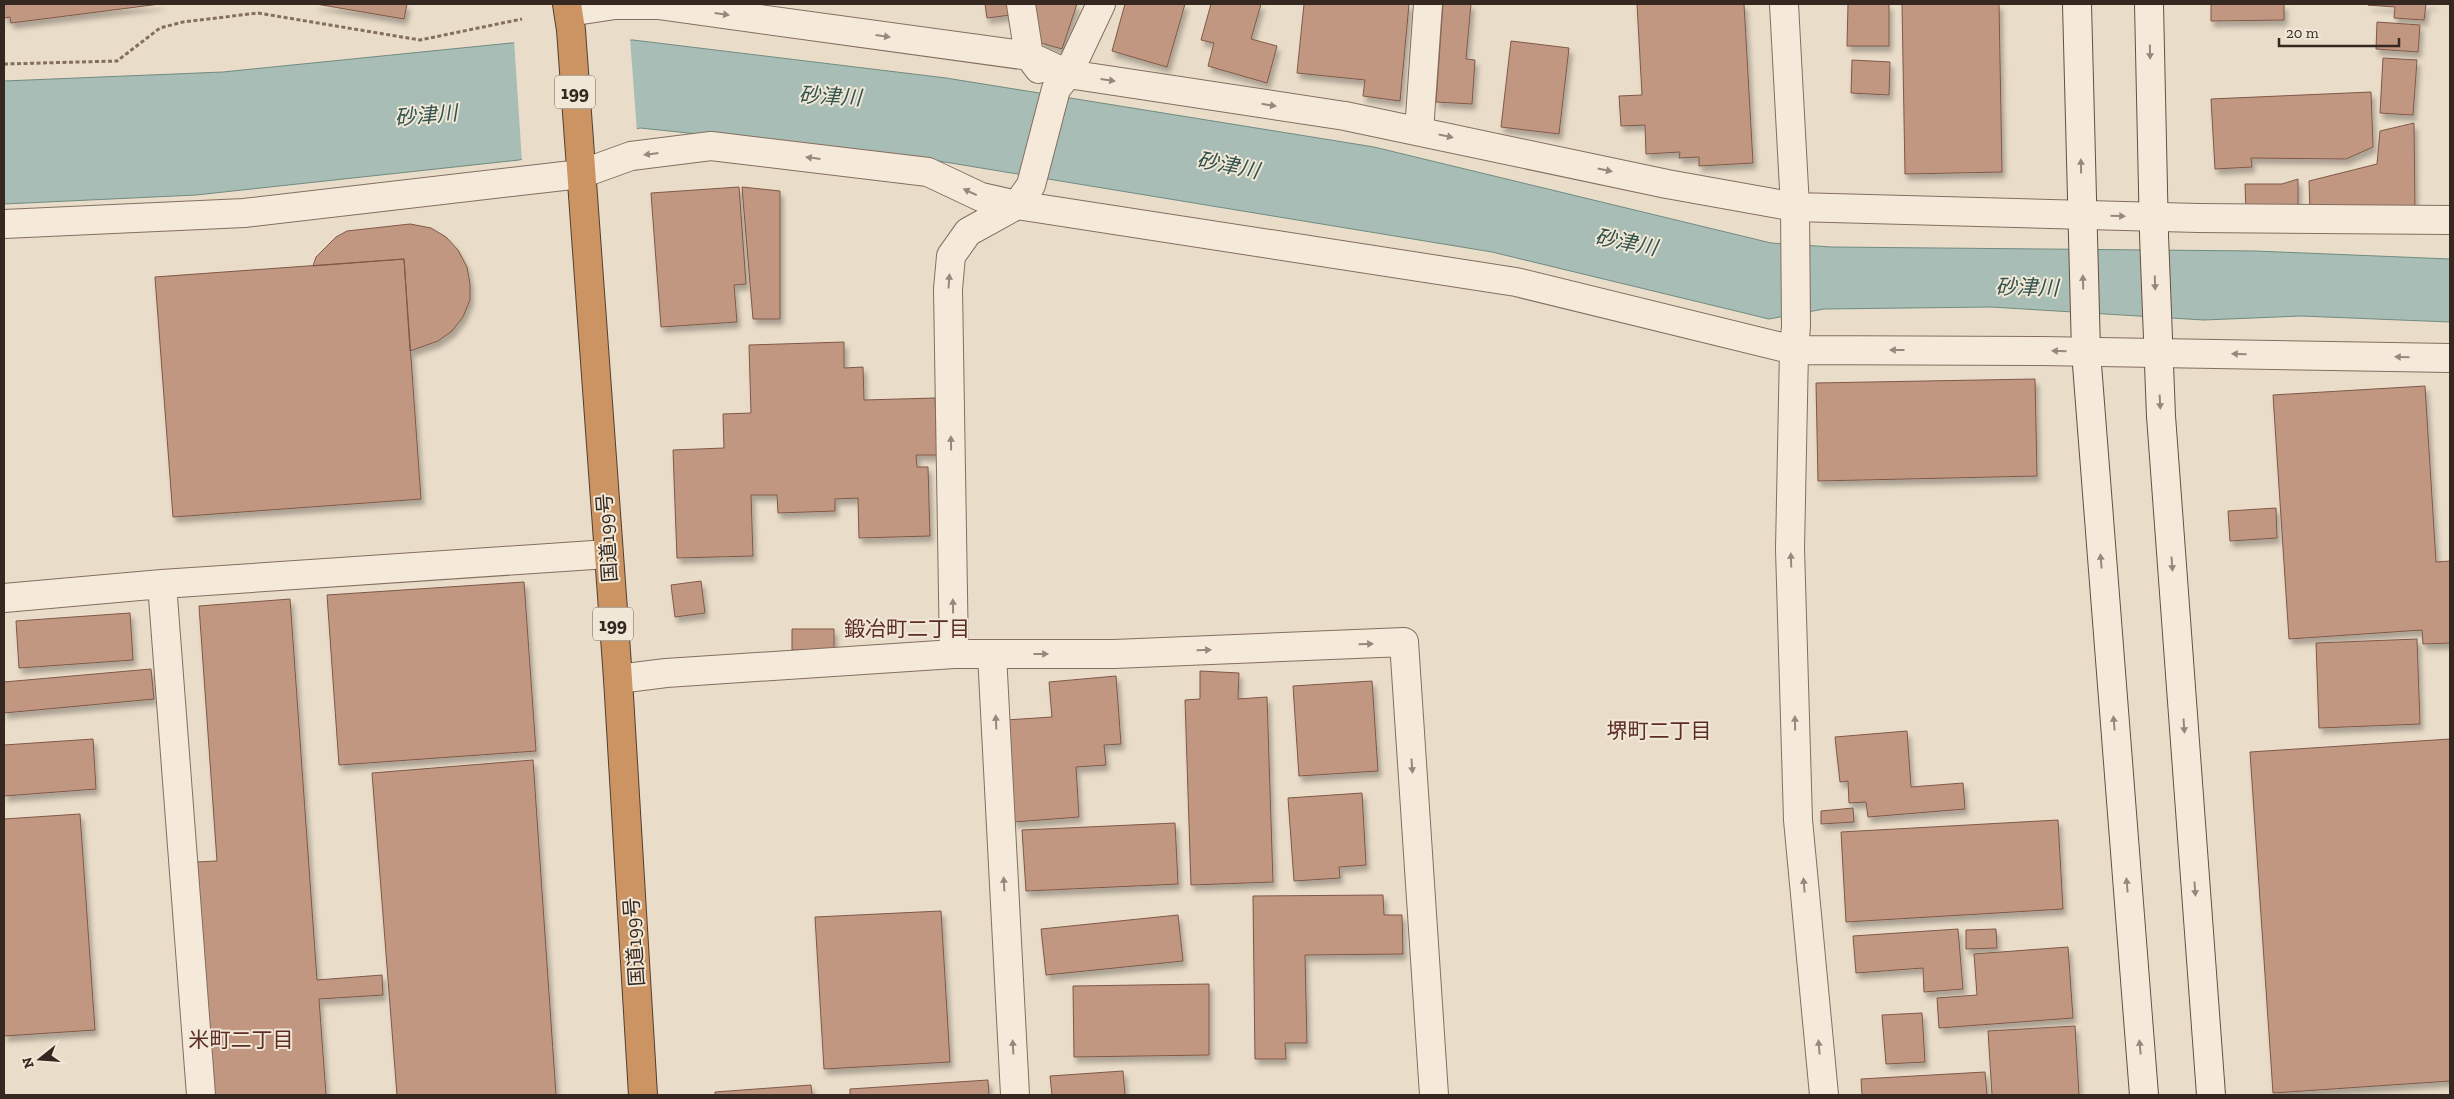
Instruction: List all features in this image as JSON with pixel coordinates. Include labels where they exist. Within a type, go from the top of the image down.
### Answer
[{"type":"highway","name":"国道199号","points":[[569,12],[618,679],[644,1095]]},
{"type":"street","points":[[1022,4],[1029,56]]},
{"type":"street","points":[[954,654],[948,289],[951,256],[968,232],[1024,195],[1062,82],[1101,4]]},
{"type":"street","points":[[1419,130],[1428,4]]},
{"type":"street","points":[[1784,4],[1795,207],[1795,338],[1790,549],[1798,812],[1824,1095]]},
{"type":"street","points":[[2077,4],[2085,341],[2144,1095]]},
{"type":"street","points":[[2149,4],[2157,342],[2210,1095]]},
{"type":"street","points":[[569,12],[615,5],[658,5],[1029,56],[1062,82],[1335,115],[1419,130],[1667,184],[1795,207],[2082,224],[2154,226],[2450,220]]},
{"type":"street","points":[[4,224],[244,213],[711,146],[928,172],[980,197],[1024,195],[1516,282],[1795,338],[2157,342],[2450,358]]},
{"type":"street","points":[[4,598],[162,584],[608,554]]},
{"type":"street","points":[[162,584],[201,1095]]},
{"type":"street","points":[[618,679],[666,673],[954,654],[1114,654],[1404,642],[1434,1095]]},
{"type":"street","points":[[992,654],[1015,1095]]},
{"type":"path","points":[[4,64],[117,61],[160,28],[183,22],[258,13],[420,40],[522,19]]},
{"type":"water","name":"砂津川","points":[[633,40],[946,78],[1374,147],[1771,243],[1831,247],[2255,251],[2450,259],[2450,322],[2301,316],[2204,320],[1991,307],[1824,309],[1769,319],[1492,252],[902,155],[640,128],[519,160],[196,195],[4,204],[4,81],[223,72],[511,43]]},
{"type":"pier","points":[[630,38],[637,132],[522,162],[514,40]]},
{"type":"building","points":[[4,4],[160,4],[11,23],[10,17],[4,18]]},
{"type":"building","points":[[316,4],[407,4],[404,19]]},
{"type":"building","points":[[985,4],[1009,4],[1011,15],[987,18]]},
{"type":"building","points":[[1035,4],[1077,4],[1062,49],[1041,43]]},
{"type":"building","points":[[1125,4],[1185,4],[1167,67],[1112,51]]},
{"type":"building","points":[[1211,4],[1261,4],[1251,39],[1277,46],[1267,83],[1208,66],[1214,43],[1201,40]]},
{"type":"building","points":[[1304,4],[1409,4],[1400,101],[1363,96],[1365,80],[1297,73]]},
{"type":"building","points":[[1443,4],[1471,4],[1466,59],[1475,60],[1472,104],[1436,102]]},
{"type":"building","points":[[1637,4],[1744,4],[1753,163],[1699,166],[1699,157],[1679,158],[1680,152],[1646,154],[1645,125],[1621,126],[1619,96],[1642,95]]},
{"type":"building","points":[[1848,4],[1889,4],[1889,46],[1847,46]]},
{"type":"building","points":[[1902,4],[1999,4],[2002,172],[1905,174]]},
{"type":"building","points":[[2211,4],[2284,4],[2284,20],[2211,21]]},
{"type":"building","points":[[2426,4],[2424,20],[2394,18],[2395,7],[2368,5]]},
{"type":"building","points":[[2377,22],[2420,25],[2418,52],[2376,49]]},
{"type":"building","points":[[1511,41],[1569,48],[1559,134],[1501,127]]},
{"type":"building","points":[[2383,58],[2417,60],[2413,115],[2380,113]]},
{"type":"building","points":[[1852,60],[1890,62],[1889,95],[1851,93]]},
{"type":"building","points":[[2371,92],[2373,147],[2346,159],[2251,158],[2252,167],[2215,169],[2211,99]]},
{"type":"building","points":[[2414,123],[2415,209],[2310,209],[2309,181],[2377,164],[2380,131]]},
{"type":"building","points":[[2298,179],[2298,209],[2246,210],[2245,184],[2282,184]]},
{"type":"building","points":[[739,187],[746,284],[734,285],[737,322],[661,327],[651,193]]},
{"type":"building","points":[[742,187],[780,191],[780,319],[753,319]]},
{"type":"building","points":[[410,224],[431,228],[446,237],[458,250],[467,267],[470,300],[463,317],[452,331],[438,341],[410,351],[404,259],[313,266],[316,257],[336,237],[347,231]]},
{"type":"building","points":[[404,259],[421,499],[173,517],[155,277]]},
{"type":"building","points":[[844,342],[844,368],[863,367],[864,400],[935,398],[937,455],[916,455],[917,467],[928,467],[930,536],[859,538],[858,498],[835,499],[835,511],[778,513],[777,495],[751,495],[753,556],[677,558],[673,450],[724,448],[723,414],[751,413],[749,345]]},
{"type":"building","points":[[2035,379],[2037,476],[1818,481],[1816,383]]},
{"type":"building","points":[[2425,386],[2436,562],[2450,561],[2450,643],[2423,644],[2422,630],[2289,639],[2273,395]]},
{"type":"building","points":[[2276,508],[2277,538],[2230,541],[2228,511]]},
{"type":"building","points":[[701,581],[705,613],[675,617],[671,585]]},
{"type":"building","points":[[524,582],[536,751],[339,765],[327,595]]},
{"type":"building","points":[[290,599],[317,980],[382,975],[383,995],[319,999],[326,1095],[213,1095],[196,862],[217,861],[199,606]]},
{"type":"building","points":[[130,613],[133,660],[19,668],[16,621]]},
{"type":"building","points":[[792,629],[834,629],[834,650],[792,650]]},
{"type":"building","points":[[2417,639],[2420,724],[2319,728],[2316,643]]},
{"type":"building","points":[[151,669],[154,699],[4,713],[4,682]]},
{"type":"building","points":[[1200,671],[1239,673],[1238,699],[1267,697],[1273,882],[1191,885],[1185,700],[1200,699]]},
{"type":"building","points":[[1116,676],[1121,744],[1104,745],[1106,765],[1076,767],[1079,817],[1014,822],[1006,720],[1052,717],[1049,682]]},
{"type":"building","points":[[1372,681],[1378,771],[1299,776],[1293,686]]},
{"type":"building","points":[[1907,731],[1911,787],[1963,783],[1965,809],[1868,817],[1866,802],[1849,803],[1848,781],[1840,782],[1835,737]]},
{"type":"building","points":[[93,739],[96,789],[4,796],[4,745]]},
{"type":"building","points":[[2450,739],[2450,1081],[2273,1093],[2250,752]]},
{"type":"building","points":[[533,760],[556,1095],[397,1095],[372,773]]},
{"type":"building","points":[[1362,793],[1366,865],[1339,867],[1340,878],[1294,881],[1288,798]]},
{"type":"building","points":[[1853,808],[1854,822],[1821,824],[1821,811]]},
{"type":"building","points":[[80,814],[95,1030],[4,1036],[4,819]]},
{"type":"building","points":[[2058,820],[2063,909],[1846,922],[1841,832]]},
{"type":"building","points":[[1175,823],[1178,884],[1026,891],[1022,830]]},
{"type":"building","points":[[1383,895],[1384,915],[1402,915],[1403,954],[1305,955],[1307,1043],[1285,1043],[1286,1059],[1255,1059],[1253,896]]},
{"type":"building","points":[[941,911],[950,1062],[824,1069],[815,917]]},
{"type":"building","points":[[1178,915],[1183,961],[1046,975],[1041,929]]},
{"type":"building","points":[[1958,929],[1963,989],[1924,992],[1923,968],[1856,973],[1853,936]]},
{"type":"building","points":[[1996,929],[1997,948],[1966,949],[1966,930]]},
{"type":"building","points":[[2068,947],[2073,1018],[1939,1028],[1937,998],[1977,995],[1974,954]]},
{"type":"building","points":[[1209,984],[1209,1055],[1074,1057],[1073,986]]},
{"type":"building","points":[[1922,1013],[1925,1062],[1886,1064],[1882,1015]]},
{"type":"building","points":[[2075,1026],[2079,1095],[1992,1095],[1988,1031]]},
{"type":"building","points":[[1123,1071],[1125,1095],[1052,1095],[1050,1076]]},
{"type":"building","points":[[1985,1072],[1987,1095],[1862,1095],[1861,1079]]},
{"type":"building","points":[[988,1080],[989,1095],[850,1095],[850,1089]]},
{"type":"building","points":[[811,1085],[812,1095],[715,1095],[715,1092]]},
{"type":"district","name":"鍛冶町二丁目","points":[[907,628]]},
{"type":"district","name":"堺町二丁目","points":[[1659,730]]},
{"type":"district","name":"米町二丁目","points":[[241,1039]]}]
